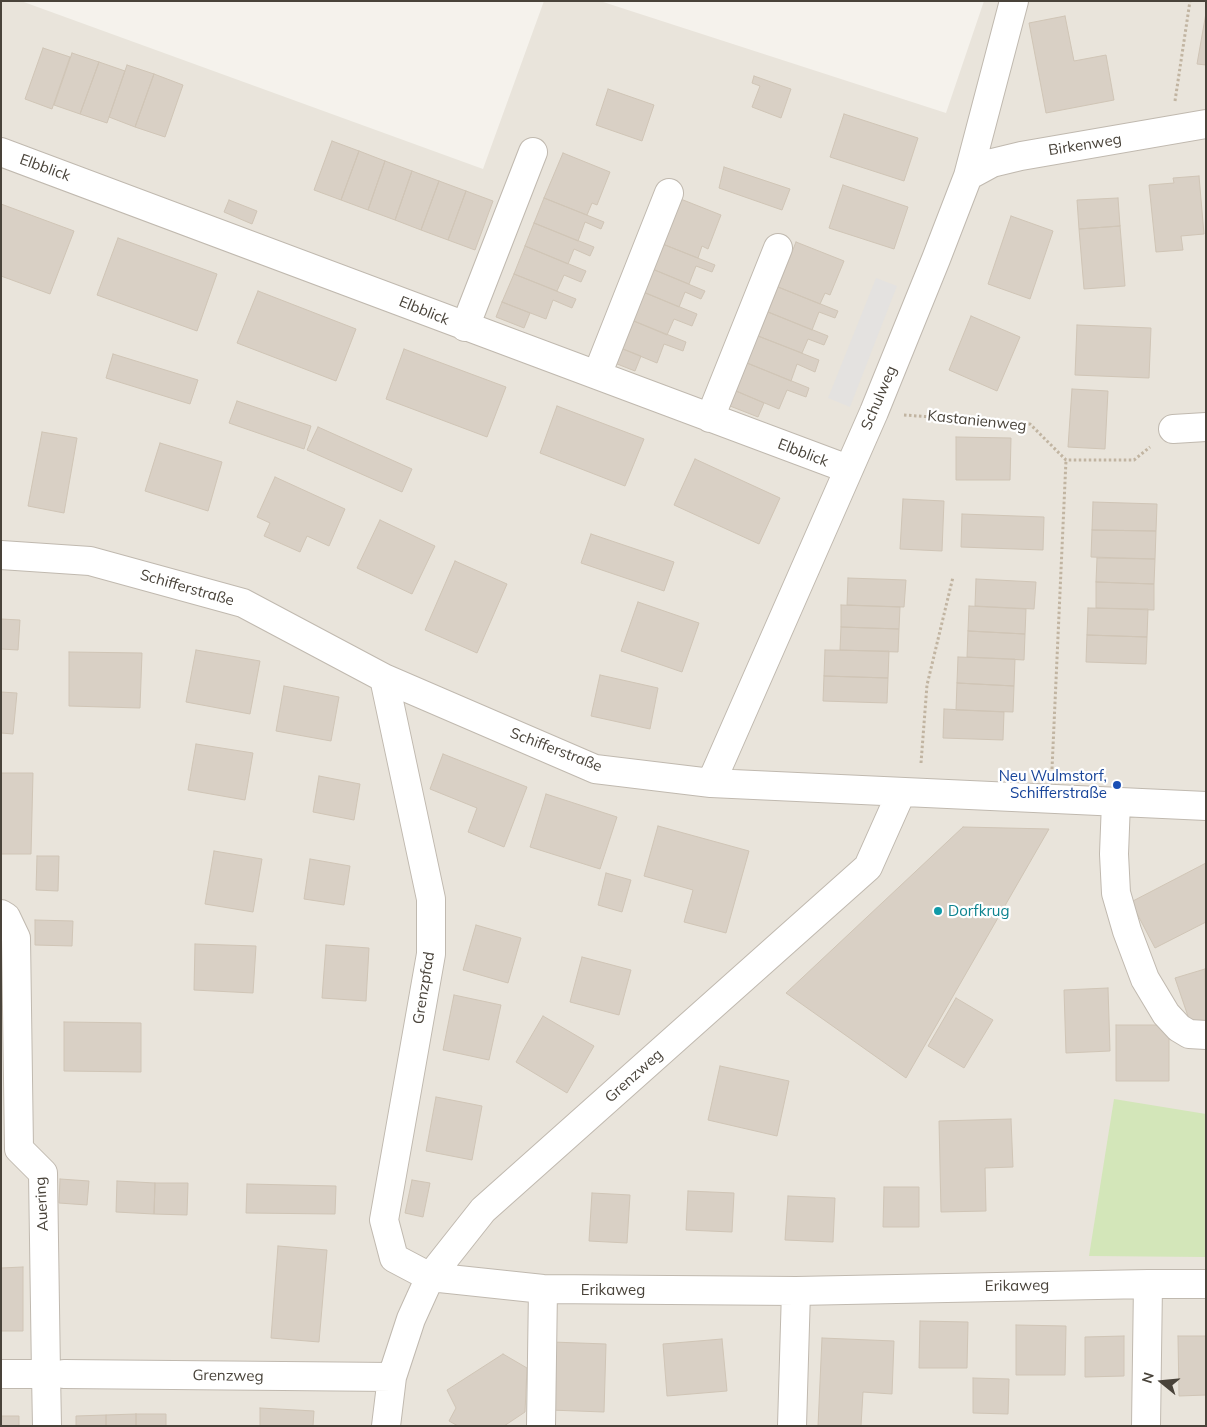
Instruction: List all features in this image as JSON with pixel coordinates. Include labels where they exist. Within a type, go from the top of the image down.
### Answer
[{"type":"street","name":"Schulweg","points":[[711,783],[874,412],[936,259],[968,176],[1014,1]]},
{"type":"street","name":"Birkenweg","points":[[968,176],[992,163],[1021,156],[1206,124]]},
{"type":"street","name":"Elbblick","points":[[1,152],[848,470]]},
{"type":"street","points":[[465,327],[533,152]]},
{"type":"street","points":[[597,375],[669,193]]},
{"type":"street","points":[[710,418],[778,248]]},
{"type":"street","points":[[1173,429],[1206,427]]},
{"type":"street","name":"Schifferstraße","points":[[1,555],[90,561],[243,603],[384,678],[596,769],[711,783],[1206,806]]},
{"type":"street","name":"Grenzpfad","points":[[384,678],[431,899],[429,963],[384,1220],[394,1258],[430,1276]]},
{"type":"street","name":"Grenzweg","points":[[386,1426],[392,1378],[411,1319],[430,1276],[483,1210],[868,867],[910,793]]},
{"type":"street","points":[[1116,802],[1114,854],[1116,893],[1127,931],[1145,979],[1166,1014],[1178,1028],[1189,1034],[1206,1035]]},
{"type":"street","name":"Auering","points":[[1,914],[6,917],[16,938],[19,1149],[43,1173],[55,1374],[47,1426]]},
{"type":"street","name":"Erikaweg","points":[[430,1276],[543,1289],[796,1290],[1206,1284]]},
{"type":"street","points":[[1146,1426],[1148,1284]]},
{"type":"street","points":[[541,1426],[543,1289]]},
{"type":"street","points":[[792,1426],[796,1290]]},
{"type":"street","points":[[1,1374],[55,1374]]},
{"type":"street","name":"Grenzweg","points":[[55,1374],[392,1378]]},
{"type":"path","points":[[1171,131],[1190,1]]},
{"type":"path","name":"Kastanienweg","points":[[874,412],[1030,424],[1066,460]]},
{"type":"path","points":[[1051,800],[1066,460],[1134,460],[1173,429]]},
{"type":"path","points":[[910,793],[927,685],[953,577]]},
{"type":"shaded area","points":[[1,1],[21,1],[483,169],[544,1],[600,1],[946,113],[984,1],[1206,1],[1206,1426],[1,1426]]},
{"type":"shaded area","points":[[876,278],[897,286],[850,407],[828,398]]},
{"type":"green space","points":[[1114,1099],[1206,1114],[1206,1257],[1089,1256]]},
{"type":"building","points":[[1206,13],[1206,65],[1197,64]]},
{"type":"building","points":[[1065,16],[1074,61],[1106,55],[1114,100],[1046,113],[1029,23]]},
{"type":"building","points":[[43,48],[70,57],[52,109],[25,99]]},
{"type":"building","points":[[72,53],[99,62],[80,114],[54,105]]},
{"type":"building","points":[[99,62],[125,71],[107,123],[80,114]]},
{"type":"building","points":[[127,65],[154,74],[135,127],[109,117]]},
{"type":"building","points":[[154,74],[183,85],[165,137],[135,127]]},
{"type":"building","points":[[754,76],[791,89],[781,118],[752,107],[760,86],[752,83]]},
{"type":"building","points":[[608,89],[654,105],[642,141],[596,125]]},
{"type":"building","points":[[844,114],[918,138],[904,181],[830,157]]},
{"type":"building","points":[[332,141],[359,151],[341,200],[314,190]]},
{"type":"building","points":[[359,151],[385,161],[368,210],[341,200]]},
{"type":"building","points":[[563,153],[610,172],[597,205],[592,203],[587,215],[544,198]]},
{"type":"building","points":[[385,161],[412,171],[395,220],[368,210]]},
{"type":"building","points":[[724,167],[790,189],[782,210],[719,188]]},
{"type":"building","points":[[412,171],[439,181],[421,230],[395,220]]},
{"type":"building","points":[[1199,176],[1204,234],[1181,236],[1183,250],[1156,252],[1149,185],[1174,183],[1173,178]]},
{"type":"building","points":[[439,181],[466,191],[448,240],[421,230]]},
{"type":"building","points":[[843,185],[908,207],[894,249],[829,228]]},
{"type":"building","points":[[466,191],[493,201],[475,250],[448,240]]},
{"type":"building","points":[[673,196],[721,215],[708,249],[702,246],[698,258],[655,241]]},
{"type":"building","points":[[544,198],[604,222],[601,229],[585,222],[578,241],[534,223]]},
{"type":"building","points":[[1118,198],[1120,226],[1079,229],[1077,200]]},
{"type":"building","points":[[229,200],[257,211],[252,224],[224,212]]},
{"type":"building","points":[[1,204],[74,231],[50,294],[1,276]]},
{"type":"building","points":[[1011,216],[1053,231],[1030,299],[988,284]]},
{"type":"building","points":[[534,223],[594,247],[590,256],[574,249],[568,264],[525,246]]},
{"type":"building","points":[[1120,226],[1125,286],[1084,289],[1079,229]]},
{"type":"building","points":[[118,238],[217,274],[197,331],[97,295]]},
{"type":"building","points":[[655,241],[715,265],[712,272],[696,266],[689,284],[645,266]]},
{"type":"building","points":[[796,242],[844,261],[830,295],[825,293],[820,304],[778,287]]},
{"type":"building","points":[[525,246],[586,271],[581,282],[564,275],[557,291],[514,274]]},
{"type":"building","points":[[645,266],[705,291],[701,299],[685,292],[679,307],[636,289]]},
{"type":"building","points":[[514,274],[576,299],[572,308],[553,300],[546,319],[502,302]]},
{"type":"building","points":[[778,287],[838,311],[835,318],[819,312],[812,330],[768,312]]},
{"type":"building","points":[[636,289],[697,314],[692,326],[674,319],[667,335],[624,317]]},
{"type":"building","points":[[258,291],[356,329],[336,381],[237,343]]},
{"type":"building","points":[[502,302],[530,313],[524,328],[496,317]]},
{"type":"building","points":[[768,312],[828,336],[824,345],[808,339],[802,353],[758,336]]},
{"type":"building","points":[[971,316],[1020,337],[997,391],[949,370]]},
{"type":"building","points":[[624,317],[686,342],[683,351],[664,344],[657,363],[613,345]]},
{"type":"building","points":[[1077,325],[1151,328],[1149,378],[1075,375]]},
{"type":"building","points":[[758,336],[819,360],[815,372],[797,364],[791,381],[747,363]]},
{"type":"building","points":[[613,345],[641,356],[635,371],[607,360]]},
{"type":"building","points":[[404,349],[506,387],[487,437],[386,399]]},
{"type":"building","points":[[113,354],[198,380],[190,404],[106,378]]},
{"type":"building","points":[[747,363],[809,388],[806,397],[787,390],[779,409],[736,391]]},
{"type":"building","points":[[1072,389],[1108,391],[1105,449],[1068,447]]},
{"type":"building","points":[[736,391],[764,403],[758,417],[730,406]]},
{"type":"building","points":[[237,401],[311,426],[304,449],[229,423]]},
{"type":"building","points":[[557,406],[644,439],[625,486],[540,453]]},
{"type":"building","points":[[318,427],[412,469],[402,492],[307,450]]},
{"type":"building","points":[[42,432],[77,438],[64,513],[28,506]]},
{"type":"building","points":[[956,437],[1011,438],[1010,480],[956,480]]},
{"type":"building","points":[[160,443],[222,462],[208,511],[145,491]]},
{"type":"building","points":[[695,459],[780,498],[759,544],[674,505]]},
{"type":"building","points":[[275,477],[345,509],[329,546],[307,536],[300,552],[264,536],[270,523],[257,517]]},
{"type":"building","points":[[903,499],[944,501],[942,551],[900,549]]},
{"type":"building","points":[[1093,502],[1157,504],[1156,531],[1092,530]]},
{"type":"building","points":[[962,514],[1044,517],[1043,550],[961,547]]},
{"type":"building","points":[[380,520],[435,546],[412,594],[357,568]]},
{"type":"building","points":[[1092,530],[1156,531],[1155,559],[1091,557]]},
{"type":"building","points":[[591,534],[674,562],[664,591],[581,563]]},
{"type":"building","points":[[1097,558],[1155,559],[1154,584],[1096,582]]},
{"type":"building","points":[[455,561],[507,584],[477,653],[425,630]]},
{"type":"building","points":[[848,578],[906,580],[904,607],[847,605]]},
{"type":"building","points":[[976,579],[1036,582],[1034,609],[975,606]]},
{"type":"building","points":[[1096,582],[1154,584],[1154,610],[1096,608]]},
{"type":"building","points":[[638,602],[699,623],[682,672],[621,651]]},
{"type":"building","points":[[841,605],[900,607],[899,629],[841,627]]},
{"type":"building","points":[[969,606],[1026,609],[1025,634],[968,631]]},
{"type":"building","points":[[1088,608],[1148,609],[1147,637],[1087,635]]},
{"type":"building","points":[[1,619],[20,620],[18,650],[1,649]]},
{"type":"building","points":[[841,627],[899,629],[898,652],[840,650]]},
{"type":"building","points":[[968,631],[1025,634],[1024,660],[967,657]]},
{"type":"building","points":[[1087,635],[1147,637],[1146,664],[1086,662]]},
{"type":"building","points":[[196,650],[260,661],[250,714],[186,702]]},
{"type":"building","points":[[825,650],[889,651],[888,678],[824,676]]},
{"type":"building","points":[[69,652],[142,653],[140,708],[69,706]]},
{"type":"building","points":[[958,657],[1015,659],[1014,686],[957,683]]},
{"type":"building","points":[[600,675],[658,688],[650,729],[591,716]]},
{"type":"building","points":[[824,676],[888,678],[887,703],[823,701]]},
{"type":"building","points":[[957,683],[1014,686],[1013,712],[956,710]]},
{"type":"building","points":[[284,686],[339,697],[331,741],[276,731]]},
{"type":"building","points":[[1,692],[17,693],[13,734],[1,733]]},
{"type":"building","points":[[944,709],[1004,712],[1003,740],[943,738]]},
{"type":"building","points":[[196,744],[253,753],[245,800],[188,790]]},
{"type":"building","points":[[443,754],[527,787],[504,847],[468,832],[477,808],[430,789]]},
{"type":"building","points":[[1,773],[33,773],[31,854],[1,854]]},
{"type":"building","points":[[319,776],[360,784],[354,820],[313,812]]},
{"type":"building","points":[[546,794],[617,817],[600,869],[530,847]]},
{"type":"building","points":[[658,826],[749,851],[726,933],[684,922],[693,890],[644,876]]},
{"type":"building","name":"Dorfkrug","points":[[963,827],[1049,829],[906,1078],[786,993]]},
{"type":"building","points":[[214,851],[262,859],[253,912],[205,904]]},
{"type":"building","points":[[37,856],[59,856],[58,891],[36,890]]},
{"type":"building","points":[[310,859],[350,866],[344,905],[304,899]]},
{"type":"building","points":[[1206,863],[1206,922],[1155,948],[1131,902]]},
{"type":"building","points":[[606,873],[631,880],[622,912],[598,905]]},
{"type":"building","points":[[35,920],[73,921],[72,946],[35,945]]},
{"type":"building","points":[[476,925],[521,938],[508,983],[463,970]]},
{"type":"building","points":[[195,944],[256,946],[253,993],[194,990]]},
{"type":"building","points":[[326,945],[369,948],[366,1001],[322,998]]},
{"type":"building","points":[[582,957],[631,970],[619,1015],[570,1002]]},
{"type":"building","points":[[1205,969],[1206,1024],[1192,1028],[1175,978]]},
{"type":"building","points":[[1108,988],[1110,1051],[1066,1053],[1064,990]]},
{"type":"building","points":[[454,995],[501,1005],[489,1060],[443,1050]]},
{"type":"building","points":[[956,998],[993,1020],[964,1068],[928,1046]]},
{"type":"building","points":[[543,1016],[594,1046],[567,1093],[516,1062]]},
{"type":"building","points":[[64,1022],[141,1023],[141,1072],[64,1071]]},
{"type":"building","points":[[1116,1025],[1169,1025],[1169,1081],[1116,1081]]},
{"type":"building","points":[[720,1066],[789,1081],[777,1136],[708,1120]]},
{"type":"building","points":[[436,1097],[482,1106],[472,1160],[426,1151]]},
{"type":"building","points":[[1011,1119],[1013,1167],[985,1168],[986,1211],[941,1212],[939,1121]]},
{"type":"building","points":[[60,1179],[89,1181],[87,1205],[59,1203]]},
{"type":"building","points":[[412,1180],[430,1183],[423,1217],[405,1213]]},
{"type":"building","points":[[117,1181],[155,1183],[154,1214],[116,1212]]},
{"type":"building","points":[[155,1183],[188,1183],[187,1215],[154,1214]]},
{"type":"building","points":[[247,1184],[336,1186],[335,1214],[246,1213]]},
{"type":"building","points":[[884,1187],[919,1187],[919,1227],[883,1227]]},
{"type":"building","points":[[688,1191],[734,1193],[732,1232],[686,1230]]},
{"type":"building","points":[[592,1193],[630,1195],[627,1243],[589,1241]]},
{"type":"building","points":[[788,1196],[835,1198],[833,1242],[785,1240]]},
{"type":"building","points":[[278,1246],[327,1250],[319,1342],[271,1338]]},
{"type":"building","points":[[23,1267],[23,1331],[1,1331],[1,1268]]},
{"type":"building","points":[[920,1321],[968,1322],[967,1368],[919,1368]]},
{"type":"building","points":[[1016,1325],[1066,1326],[1065,1375],[1016,1375]]},
{"type":"building","points":[[1124,1336],[1124,1376],[1085,1377],[1085,1337]]},
{"type":"building","points":[[1178,1336],[1206,1336],[1206,1395],[1179,1396]]},
{"type":"building","points":[[822,1338],[894,1341],[892,1394],[863,1392],[861,1426],[818,1426]]},
{"type":"building","points":[[722,1339],[727,1391],[667,1396],[663,1344]]},
{"type":"building","points":[[552,1342],[606,1344],[604,1412],[550,1410]]},
{"type":"building","points":[[503,1354],[527,1368],[525,1412],[504,1426],[458,1426],[449,1421],[456,1408],[447,1390]]},
{"type":"building","points":[[973,1378],[1009,1379],[1008,1414],[973,1413]]},
{"type":"building","points":[[260,1408],[314,1411],[313,1426],[260,1426]]},
{"type":"building","points":[[136,1414],[136,1426],[106,1426],[106,1415]]},
{"type":"building","points":[[136,1414],[166,1414],[166,1426],[136,1426]]},
{"type":"building","points":[[106,1415],[106,1426],[76,1426],[76,1416]]},
{"type":"building","points":[[1,1416],[19,1416],[19,1426],[1,1426]]},
{"type":"place","name":"Neu Wulmstorf, Schifferstraße","points":[[1117,785]]},
{"type":"place","name":"Dorfkrug","points":[[938,911]]}]
